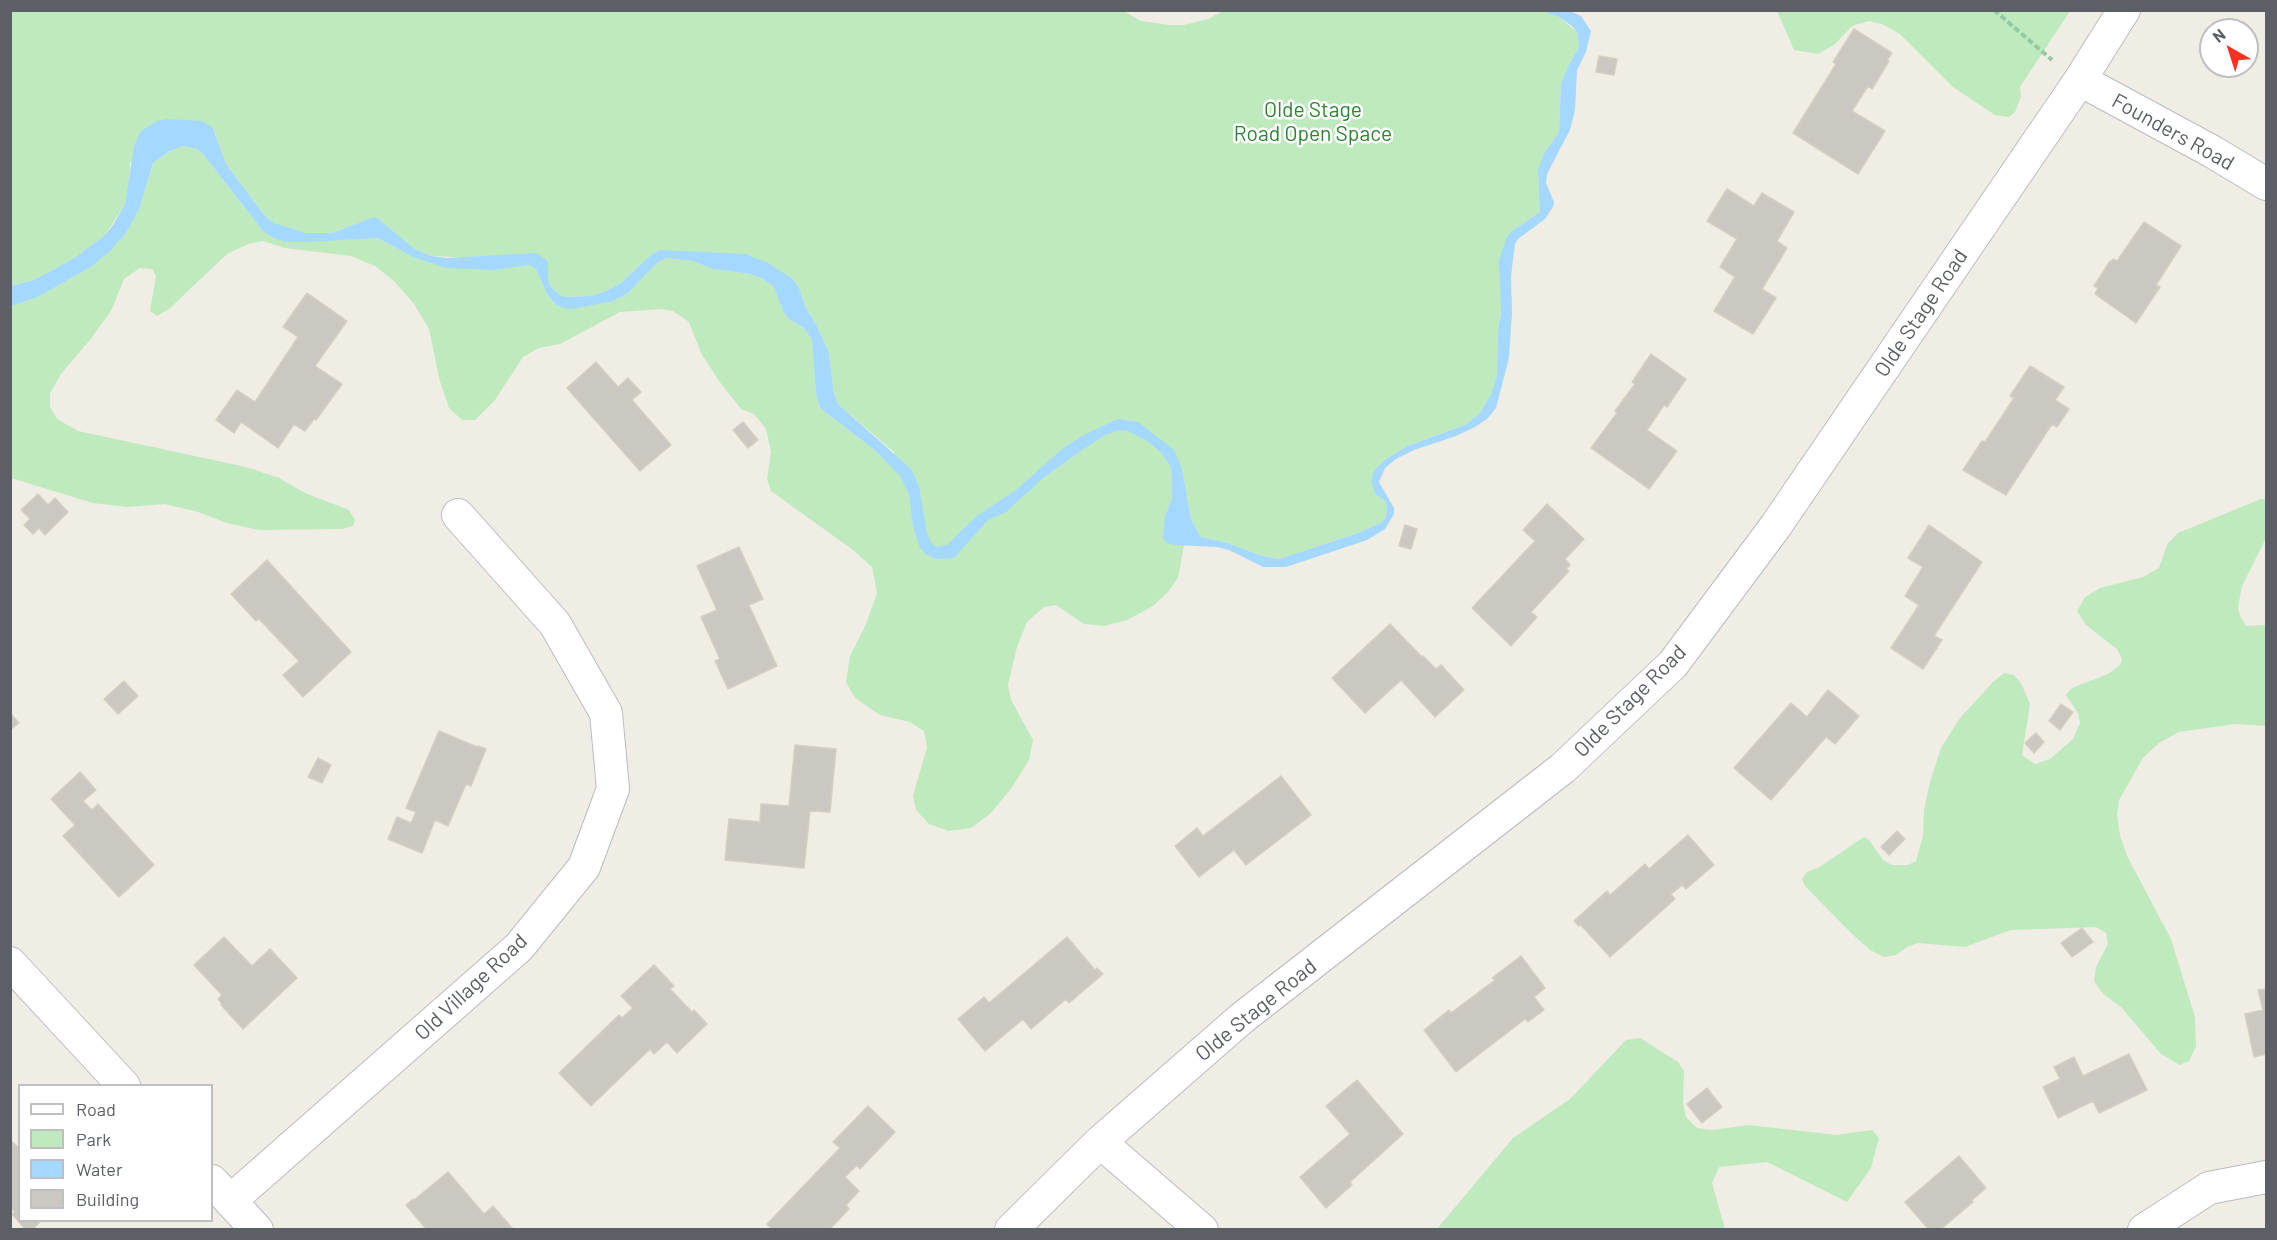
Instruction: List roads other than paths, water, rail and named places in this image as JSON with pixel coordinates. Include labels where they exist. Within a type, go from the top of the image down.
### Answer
[{"type":"street","name":"Olde Stage Road","points":[[1011,1230],[1100,1142],[1242,1018],[1563,768],[1672,664],[1775,527],[2080,80],[2124,10]]},
{"type":"street","name":"Founders Road","points":[[2080,80],[2213,152],[2266,184]]},
{"type":"street","name":"Old Village Road","points":[[221,1191],[519,947],[584,867],[613,789],[606,713],[555,624],[458,515]]},
{"type":"street","points":[[10,963],[122,1084]]},
{"type":"street","points":[[1100,1142],[1202,1230]]},
{"type":"street","points":[[2144,1230],[2209,1188],[2266,1177]]},
{"type":"street","points":[[221,1191],[257,1230]]},
{"type":"water","points":[[1543,11],[1570,11],[1581,16],[1591,31],[1586,52],[1577,70],[1575,110],[1570,130],[1547,174],[1546,183],[1554,202],[1553,207],[1545,219],[1518,239],[1515,244],[1511,276],[1512,313],[1509,358],[1496,408],[1487,419],[1475,427],[1414,450],[1396,459],[1385,468],[1379,482],[1394,508],[1394,514],[1385,529],[1367,540],[1286,567],[1263,567],[1229,550],[1217,547],[1167,543],[1163,538],[1165,516],[1172,498],[1171,467],[1161,452],[1146,440],[1128,431],[1120,430],[1105,435],[1085,448],[1043,478],[1006,512],[988,520],[954,558],[936,559],[920,548],[913,526],[909,494],[900,476],[877,452],[820,408],[816,394],[812,340],[804,328],[789,319],[783,311],[774,287],[763,279],[750,274],[713,269],[692,261],[666,258],[658,262],[628,293],[613,301],[572,309],[564,308],[555,304],[547,294],[536,269],[530,265],[495,270],[446,268],[413,257],[378,238],[286,242],[274,238],[263,231],[203,154],[197,149],[183,146],[168,152],[153,163],[139,210],[125,234],[111,250],[91,267],[36,298],[11,306],[11,286],[34,280],[73,259],[105,235],[113,225],[125,204],[134,146],[141,131],[157,121],[168,119],[202,121],[213,128],[226,164],[265,216],[274,223],[306,233],[332,233],[371,218],[377,218],[415,249],[431,256],[447,258],[536,253],[548,261],[550,286],[566,297],[591,296],[606,291],[621,283],[652,254],[660,250],[746,254],[768,263],[793,279],[800,290],[806,308],[829,353],[834,393],[838,404],[911,469],[919,486],[927,533],[931,543],[937,547],[947,545],[977,516],[1016,490],[1062,449],[1082,436],[1118,419],[1138,422],[1174,450],[1182,469],[1191,519],[1201,537],[1279,559],[1381,523],[1386,517],[1387,506],[1385,501],[1375,494],[1371,480],[1374,471],[1383,461],[1407,446],[1465,425],[1480,413],[1491,394],[1497,375],[1498,330],[1501,311],[1499,260],[1507,237],[1512,231],[1540,212],[1538,171],[1543,155],[1559,132],[1561,84],[1579,47],[1577,32],[1572,26],[1559,17]]},
{"type":"park label","name":"Olde Stage Road Open Space","points":[[1313,122]]}]
